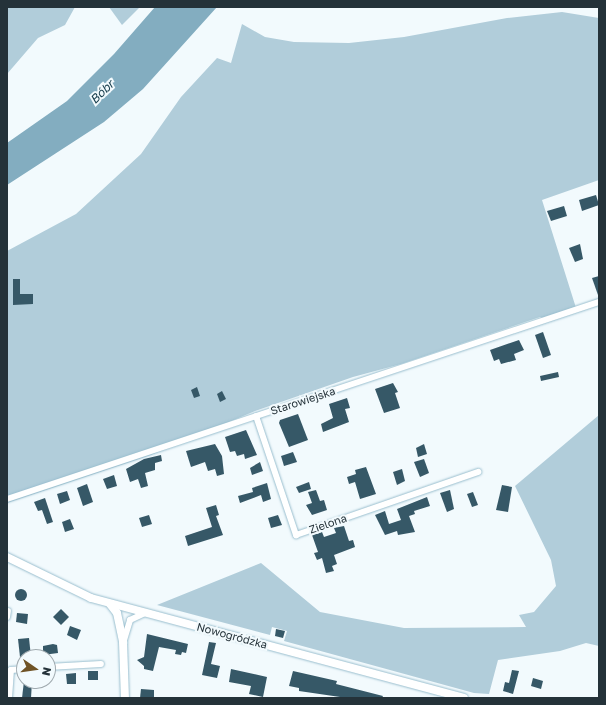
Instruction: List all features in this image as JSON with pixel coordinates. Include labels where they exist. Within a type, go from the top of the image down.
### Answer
[{"type":"main road","name":"Nowogródzka","points":[[7,557],[72,591],[110,604],[464,698]]},
{"type":"main road","points":[[110,604],[117,613],[123,642],[125,698]]},
{"type":"street","name":"Starowiejska","points":[[7,499],[599,302]]},
{"type":"street","name":"Zielona","points":[[256,416],[296,535],[478,472]]},
{"type":"street","points":[[123,642],[130,620],[145,613]]},
{"type":"street","points":[[56,667],[101,664]]},
{"type":"street","points":[[9,668],[9,698]]},
{"type":"shaded area","points":[[7,7],[75,7],[65,25],[38,38],[7,74]]},
{"type":"shaded area","points":[[109,7],[140,7],[122,25]]},
{"type":"shaded area","points":[[562,12],[599,18],[599,180],[542,200],[577,311],[550,321],[540,317],[401,364],[353,377],[255,411],[151,455],[7,503],[7,251],[76,214],[141,154],[181,97],[217,58],[231,63],[242,24],[265,37],[294,42],[349,43],[404,37],[507,18]]},
{"type":"shaded area","points":[[599,415],[599,646],[586,643],[560,651],[498,660],[489,694],[474,693],[284,641],[287,631],[272,627],[270,635],[157,605],[261,563],[320,612],[404,628],[526,627],[519,615],[534,612],[556,586],[551,560],[515,486]]},
{"type":"water","name":"Bóbr","points":[[155,7],[217,7],[143,89],[104,122],[7,185],[7,143],[67,101],[114,54]]},
{"type":"building","points":[[596,195],[599,205],[582,211],[579,200]]},
{"type":"building","points":[[564,206],[567,216],[551,221],[547,211]]},
{"type":"building","points":[[580,244],[583,259],[575,262],[569,248]]},
{"type":"building","points":[[599,276],[599,294],[598,295],[592,278]]},
{"type":"building","points":[[13,279],[20,279],[20,294],[33,294],[33,304],[13,305]]},
{"type":"building","points":[[543,332],[551,355],[543,358],[535,335]]},
{"type":"building","points":[[519,340],[524,350],[514,354],[516,360],[501,364],[499,359],[494,361],[490,350]]},
{"type":"building","points":[[558,372],[559,377],[541,381],[540,376]]},
{"type":"building","points":[[393,383],[398,392],[395,393],[400,408],[384,413],[375,389]]},
{"type":"building","points":[[197,387],[200,396],[194,398],[191,390]]},
{"type":"building","points":[[222,391],[226,399],[220,402],[217,394]]},
{"type":"building","points":[[347,398],[350,408],[345,409],[349,422],[323,432],[321,424],[333,418],[329,404]]},
{"type":"building","points":[[298,414],[308,440],[289,447],[279,423],[280,420]]},
{"type":"building","points":[[246,430],[257,455],[245,459],[244,454],[237,456],[235,451],[230,452],[225,437]]},
{"type":"building","points":[[215,444],[222,456],[224,474],[217,476],[215,469],[208,471],[205,462],[191,467],[186,451]]},
{"type":"building","points":[[424,444],[427,454],[418,457],[416,448]]},
{"type":"building","points":[[293,452],[297,462],[284,466],[281,456]]},
{"type":"building","points":[[161,455],[162,461],[155,463],[155,470],[145,473],[148,486],[141,488],[138,479],[130,482],[126,469],[144,459]]},
{"type":"building","points":[[424,459],[429,473],[420,477],[414,462]]},
{"type":"building","points":[[260,462],[263,471],[252,475],[250,468]]},
{"type":"building","points":[[366,467],[376,494],[360,499],[355,482],[349,484],[347,477],[356,474],[355,470]]},
{"type":"building","points":[[402,469],[405,481],[397,485],[393,472]]},
{"type":"building","points":[[114,475],[117,486],[107,489],[103,479]]},
{"type":"building","points":[[309,482],[311,489],[299,493],[296,487]]},
{"type":"building","points":[[267,483],[271,499],[263,502],[261,495],[240,503],[238,496],[253,492],[252,488]]},
{"type":"building","points":[[87,484],[93,502],[83,506],[77,488]]},
{"type":"building","points":[[502,485],[512,487],[508,512],[496,510]]},
{"type":"building","points":[[316,490],[320,501],[324,500],[327,510],[312,515],[306,505],[312,503],[308,492]]},
{"type":"building","points":[[450,490],[454,509],[447,512],[440,493]]},
{"type":"building","points":[[67,491],[70,500],[60,504],[57,494]]},
{"type":"building","points":[[473,492],[478,505],[472,507],[467,494]]},
{"type":"building","points":[[427,497],[430,506],[414,511],[415,514],[409,516],[415,532],[398,535],[397,531],[385,535],[375,515],[385,511],[389,524],[401,520],[397,509]]},
{"type":"building","points":[[45,498],[53,522],[47,524],[42,510],[38,511],[34,502]]},
{"type":"building","points":[[216,505],[219,515],[216,516],[223,535],[188,546],[185,536],[212,527],[206,508]]},
{"type":"building","points":[[149,515],[152,524],[142,527],[139,518]]},
{"type":"building","points":[[278,515],[282,525],[271,528],[268,518]]},
{"type":"building","points":[[70,519],[74,529],[65,532],[62,522]]},
{"type":"building","points":[[344,526],[349,541],[353,540],[355,547],[334,555],[337,564],[332,566],[334,571],[326,573],[322,558],[317,560],[314,553],[318,552],[312,535],[322,532],[324,537],[336,533],[334,528]]},
{"type":"building","points":[[19,589],[23,589],[27,595],[23,601],[19,601],[15,597],[15,593]]},
{"type":"building","points":[[61,609],[69,617],[61,625],[53,617]]},
{"type":"building","points":[[17,613],[28,614],[27,624],[16,622]]},
{"type":"building","points":[[70,626],[81,630],[77,640],[67,635]]},
{"type":"building","points":[[276,629],[285,631],[283,638],[275,636]]},
{"type":"building","points":[[147,634],[188,644],[186,653],[182,652],[181,655],[175,654],[176,650],[159,647],[153,671],[144,669],[144,666],[137,660],[144,657]]},
{"type":"building","points":[[29,638],[30,649],[19,649],[18,639]]},
{"type":"building","points":[[209,642],[216,643],[211,664],[220,666],[217,678],[202,675]]},
{"type":"building","points":[[53,644],[57,645],[58,653],[56,653],[56,649],[43,649],[43,646]]},
{"type":"building","points":[[231,669],[267,677],[263,697],[249,694],[251,686],[229,682]]},
{"type":"building","points":[[512,670],[519,671],[513,694],[503,691],[505,682],[509,683]]},
{"type":"building","points":[[88,671],[98,671],[98,680],[88,680]]},
{"type":"building","points":[[293,671],[337,681],[336,684],[383,696],[382,698],[347,698],[299,691],[299,688],[289,686]]},
{"type":"building","points":[[76,673],[76,684],[67,684],[66,674]]},
{"type":"building","points":[[533,678],[543,681],[541,689],[531,686]]},
{"type":"building","points":[[23,689],[32,689],[31,698],[22,698]]},
{"type":"building","points":[[141,689],[154,690],[154,698],[140,698]]}]
